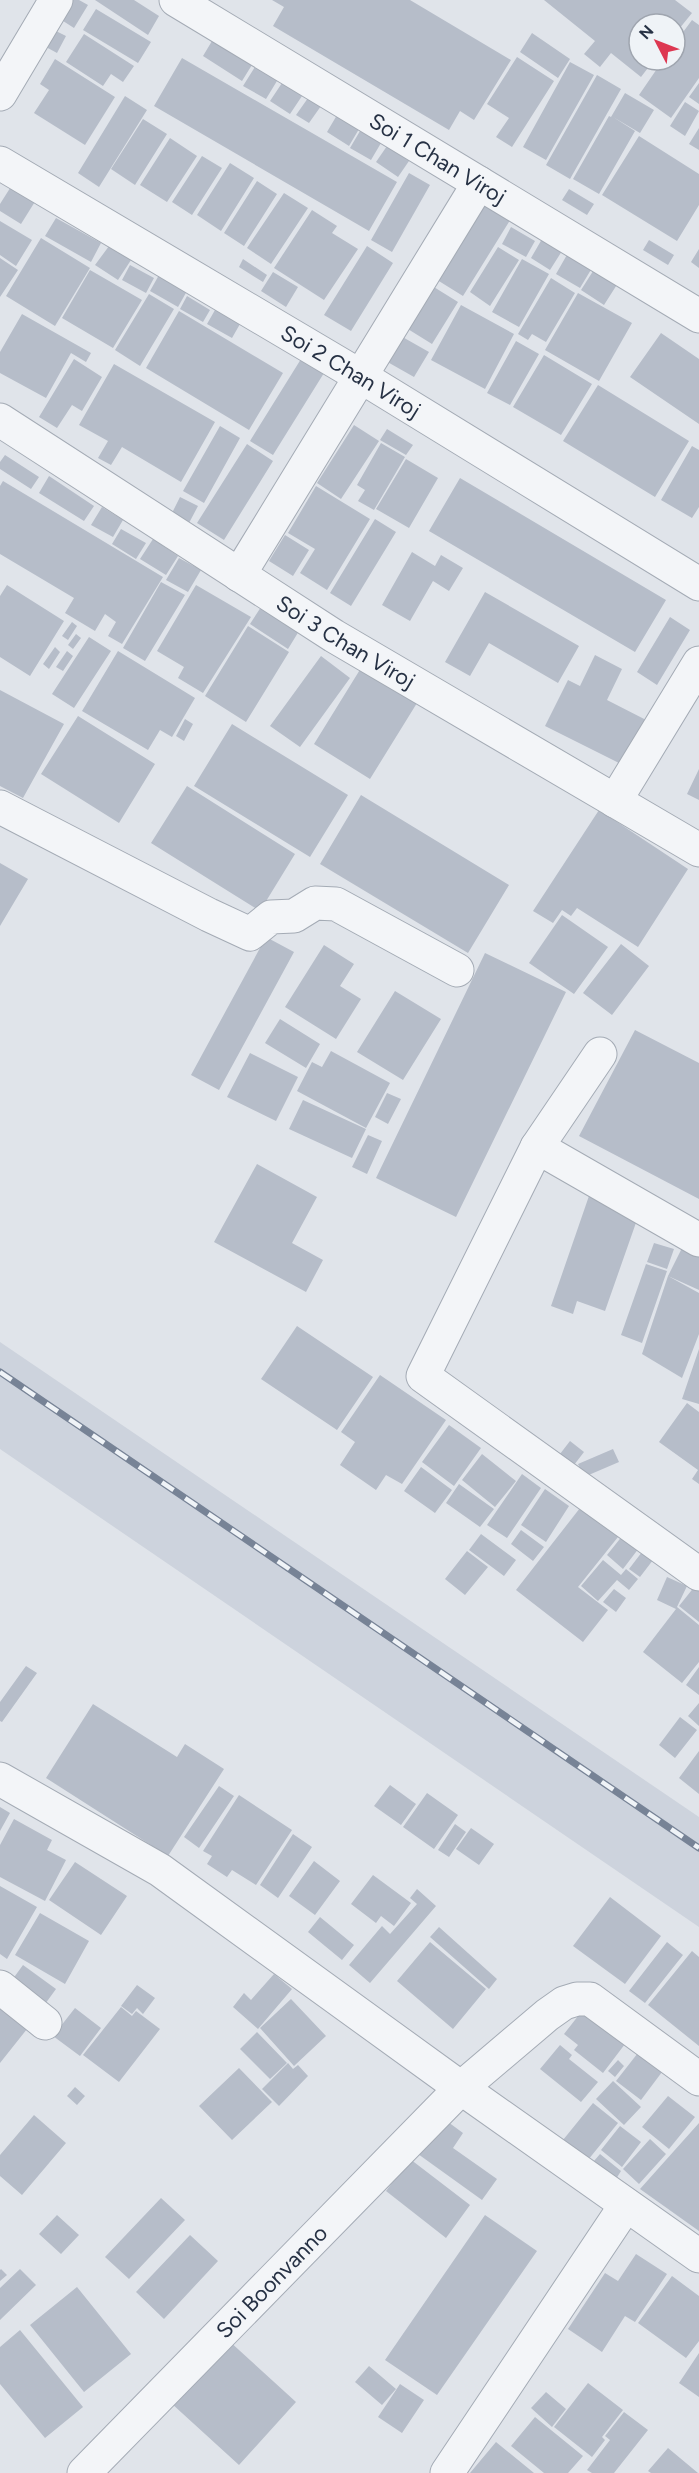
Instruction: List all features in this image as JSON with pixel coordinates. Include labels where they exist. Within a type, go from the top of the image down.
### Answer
[{"type":"street","points":[[0,94],[56,0]]},
{"type":"street","name":"Soi 1 Chan Viroj","points":[[176,0],[699,316]]},
{"type":"street","name":"Soi 2 Chan Viroj","points":[[0,164],[360,376],[699,584]]},
{"type":"street","points":[[239,575],[479,183]]},
{"type":"street","name":"Soi 3 Chan Viroj","points":[[0,420],[334,636],[699,850]]},
{"type":"street","points":[[615,801],[699,663]]},
{"type":"street","points":[[0,807],[208,915],[250,934],[271,916],[294,916],[315,903],[336,904],[457,970]]},
{"type":"street","points":[[600,1054],[537,1147],[423,1376],[699,1574]]},
{"type":"street","points":[[537,1147],[699,1240]]},
{"type":"street","points":[[0,1779],[160,1870],[460,2088],[699,2256]]},
{"type":"street","points":[[0,1987],[45,2024]]},
{"type":"street","name":"Soi Boonvanno","points":[[84,2473],[460,2088],[564,2003],[577,1999],[590,1999],[699,2079]]},
{"type":"street","points":[[447,2473],[626,2205]]},
{"type":"shaded area","points":[[0,1342],[699,1817],[699,1927],[0,1449]]},
{"type":"building","points":[[71,0],[79,0],[88,5],[74,28],[60,19]]},
{"type":"building","points":[[95,0],[134,0],[159,16],[148,35]]},
{"type":"building","points":[[272,0],[410,0],[511,60],[474,120],[460,111],[449,130],[273,26],[284,7]]},
{"type":"building","points":[[544,0],[675,0],[692,13],[687,19],[687,12],[627,12],[627,66],[611,53],[600,67],[584,54],[595,41]]},
{"type":"building","points":[[96,9],[151,42],[138,63],[83,30]]},
{"type":"building","points":[[692,20],[699,25],[699,78],[671,118],[639,95],[655,72],[687,72],[687,27]]},
{"type":"building","points":[[56,31],[66,36],[57,53],[46,47]]},
{"type":"building","points":[[532,33],[570,59],[558,78],[520,52]]},
{"type":"building","points":[[84,34],[134,66],[123,82],[111,74],[103,86],[66,62]]},
{"type":"building","points":[[215,36],[255,60],[242,81],[203,56]]},
{"type":"building","points":[[517,57],[554,81],[512,147],[496,137],[509,118],[487,104]]},
{"type":"building","points":[[182,58],[397,182],[369,231],[154,106]]},
{"type":"building","points":[[55,59],[115,97],[85,145],[34,113],[49,90],[40,84]]},
{"type":"building","points":[[258,62],[280,76],[266,99],[243,86]]},
{"type":"building","points":[[570,62],[594,75],[546,160],[523,147]]},
{"type":"building","points":[[635,72],[645,72],[641,77]]},
{"type":"building","points":[[597,75],[621,89],[570,179],[546,165]]},
{"type":"building","points":[[284,80],[304,93],[290,114],[270,101]]},
{"type":"building","points":[[699,83],[699,104],[689,97]]},
{"type":"building","points":[[625,93],[654,110],[640,133],[613,117],[635,131],[599,194],[573,179]]},
{"type":"building","points":[[125,96],[147,110],[99,187],[78,173]]},
{"type":"building","points":[[308,98],[321,106],[309,123],[296,115]]},
{"type":"building","points":[[685,102],[699,111],[685,136],[670,126]]},
{"type":"building","points":[[337,115],[359,129],[349,146],[327,132]]},
{"type":"building","points":[[143,119],[167,134],[135,185],[111,169]]},
{"type":"building","points":[[699,128],[699,150],[689,144]]},
{"type":"building","points":[[360,131],[381,143],[371,160],[350,148]]},
{"type":"building","points":[[639,136],[699,174],[699,205],[677,241],[602,195]]},
{"type":"building","points":[[170,138],[197,156],[167,202],[140,185]]},
{"type":"building","points":[[387,146],[409,161],[398,177],[376,162]]},
{"type":"building","points":[[202,156],[222,168],[192,215],[172,202]]},
{"type":"building","points":[[230,163],[254,178],[221,231],[197,215]]},
{"type":"building","points":[[409,173],[430,185],[392,252],[371,240]]},
{"type":"building","points":[[257,181],[277,194],[244,246],[224,233]]},
{"type":"building","points":[[12,185],[36,200],[21,224],[0,211],[0,204]]},
{"type":"building","points":[[569,189],[594,204],[587,215],[562,200]]},
{"type":"building","points":[[284,193],[308,208],[271,264],[247,248]]},
{"type":"building","points":[[483,199],[512,217],[463,296],[434,278]]},
{"type":"building","points":[[312,210],[337,226],[332,233],[358,249],[324,300],[274,268]]},
{"type":"building","points":[[56,218],[101,243],[91,262],[45,236]]},
{"type":"building","points":[[0,221],[32,240],[16,266],[0,255]]},
{"type":"building","points":[[511,227],[535,241],[526,257],[502,244]]},
{"type":"building","points":[[41,238],[90,268],[55,326],[6,296]]},
{"type":"building","points":[[542,239],[562,251],[550,270],[531,258]]},
{"type":"building","points":[[649,240],[674,255],[668,265],[643,250]]},
{"type":"building","points":[[112,242],[133,257],[118,280],[95,265]]},
{"type":"building","points":[[367,246],[393,263],[351,331],[324,315]]},
{"type":"building","points":[[498,247],[519,260],[490,306],[470,292]]},
{"type":"building","points":[[699,249],[699,268],[691,262]]},
{"type":"building","points":[[568,253],[592,268],[580,288],[556,274]]},
{"type":"building","points":[[0,258],[18,270],[0,297]]},
{"type":"building","points":[[243,259],[267,275],[263,282],[239,267]]},
{"type":"building","points":[[522,259],[549,274],[519,327],[492,312]]},
{"type":"building","points":[[130,265],[154,278],[146,293],[122,280]]},
{"type":"building","points":[[595,268],[618,283],[604,305],[581,290]]},
{"type":"building","points":[[90,270],[142,300],[113,348],[62,318]]},
{"type":"building","points":[[273,272],[298,287],[286,307],[261,291]]},
{"type":"building","points":[[159,275],[187,291],[178,307],[150,291]]},
{"type":"building","points":[[551,278],[575,293],[546,342],[532,334],[528,340],[518,334]]},
{"type":"building","points":[[429,284],[458,302],[432,344],[403,326]]},
{"type":"building","points":[[578,293],[632,323],[599,381],[545,350]]},
{"type":"building","points":[[149,294],[174,309],[140,366],[115,350]]},
{"type":"building","points":[[187,296],[210,310],[203,322],[180,309]]},
{"type":"building","points":[[461,305],[514,334],[485,389],[431,360]]},
{"type":"building","points":[[215,310],[240,324],[232,338],[207,324]]},
{"type":"building","points":[[179,311],[283,373],[249,430],[146,368]]},
{"type":"building","points":[[22,314],[91,353],[86,362],[71,353],[46,398],[0,373],[0,352]]},
{"type":"building","points":[[661,333],[699,359],[699,424],[630,377]]},
{"type":"building","points":[[399,335],[429,352],[414,377],[384,360]]},
{"type":"building","points":[[516,341],[539,354],[510,405],[487,393]]},
{"type":"building","points":[[544,355],[592,384],[561,435],[513,407]]},
{"type":"building","points":[[74,359],[102,377],[82,411],[72,405],[57,428],[39,417]]},
{"type":"building","points":[[301,359],[324,373],[273,455],[250,441]]},
{"type":"building","points":[[114,364],[215,422],[181,482],[122,447],[111,465],[98,458],[108,441],[79,425]]},
{"type":"building","points":[[598,385],[689,441],[655,497],[563,441]]},
{"type":"building","points":[[354,425],[379,441],[341,499],[317,483]]},
{"type":"building","points":[[220,426],[240,438],[204,503],[183,491]]},
{"type":"building","points":[[387,429],[413,445],[406,455],[380,440]]},
{"type":"building","points":[[381,443],[405,457],[374,510],[358,501],[365,490],[357,485]]},
{"type":"building","points":[[247,444],[273,461],[224,540],[197,523]]},
{"type":"building","points":[[692,446],[699,450],[699,507],[692,518],[661,500]]},
{"type":"building","points":[[5,455],[39,477],[31,489],[0,469],[0,462]]},
{"type":"building","points":[[406,459],[438,478],[409,528],[376,509]]},
{"type":"building","points":[[49,476],[94,506],[84,521],[39,493]]},
{"type":"building","points":[[460,478],[666,600],[635,652],[429,531]]},
{"type":"building","points":[[3,481],[163,577],[122,644],[108,636],[116,622],[105,614],[95,631],[65,613],[74,598],[0,554],[0,486]]},
{"type":"building","points":[[316,486],[370,519],[327,590],[300,573],[315,549],[288,533]]},
{"type":"building","points":[[180,497],[198,506],[189,523],[172,513]]},
{"type":"building","points":[[102,507],[123,520],[113,537],[91,525]]},
{"type":"building","points":[[375,519],[396,532],[351,606],[330,593]]},
{"type":"building","points":[[121,529],[146,543],[136,559],[112,544]]},
{"type":"building","points":[[285,535],[309,550],[293,576],[269,561]]},
{"type":"building","points":[[153,539],[178,556],[166,575],[140,559]]},
{"type":"building","points":[[412,552],[435,566],[441,555],[463,568],[449,591],[433,581],[410,621],[382,605]]},
{"type":"building","points":[[179,558],[201,570],[188,592],[166,580]]},
{"type":"building","points":[[161,582],[185,595],[145,661],[123,648]]},
{"type":"building","points":[[7,585],[64,621],[30,676],[0,657],[0,596]]},
{"type":"building","points":[[196,585],[251,617],[203,693],[178,678],[184,667],[157,651]]},
{"type":"building","points":[[485,592],[579,646],[558,683],[489,643],[470,676],[445,662]]},
{"type":"building","points":[[261,607],[299,631],[288,649],[250,624]]},
{"type":"building","points":[[670,617],[690,630],[657,685],[637,672]]},
{"type":"building","points":[[72,622],[77,626],[68,640],[62,636]]},
{"type":"building","points":[[248,626],[289,652],[246,722],[205,696]]},
{"type":"building","points":[[76,634],[81,638],[73,649],[68,645]]},
{"type":"building","points":[[89,637],[111,651],[74,708],[52,694]]},
{"type":"building","points":[[55,647],[60,652],[49,669],[43,664]]},
{"type":"building","points":[[67,651],[73,656],[63,671],[56,667]]},
{"type":"building","points":[[118,651],[195,698],[172,737],[160,730],[148,750],[82,711]]},
{"type":"building","points":[[595,655],[622,669],[607,700],[652,723],[629,768],[545,726],[568,680],[580,686]]},
{"type":"building","points":[[321,656],[350,678],[300,747],[270,726]]},
{"type":"building","points":[[361,668],[417,703],[370,779],[314,744]]},
{"type":"building","points":[[0,690],[64,724],[23,798],[0,786]]},
{"type":"building","points":[[78,716],[155,764],[119,823],[41,774]]},
{"type":"building","points":[[185,719],[193,724],[184,741],[176,736]]},
{"type":"building","points":[[232,724],[348,795],[310,857],[194,786]]},
{"type":"building","points":[[699,769],[699,800],[687,794]]},
{"type":"building","points":[[187,786],[295,854],[260,911],[151,843]]},
{"type":"building","points":[[361,795],[509,885],[468,953],[320,864]]},
{"type":"building","points":[[599,810],[688,869],[638,947],[577,908],[571,916],[562,910],[553,923],[533,911]]},
{"type":"building","points":[[0,863],[28,879],[0,926]]},
{"type":"building","points":[[562,915],[608,947],[574,994],[529,963]]},
{"type":"building","points":[[266,937],[294,952],[219,1090],[191,1075]]},
{"type":"building","points":[[621,944],[649,966],[612,1015],[583,993]]},
{"type":"building","points":[[324,945],[354,964],[340,986],[361,999],[336,1039],[285,1007]]},
{"type":"building","points":[[485,953],[566,992],[456,1217],[376,1178]]},
{"type":"building","points":[[395,991],[441,1019],[403,1080],[357,1052]]},
{"type":"building","points":[[280,1019],[320,1044],[306,1068],[265,1043]]},
{"type":"building","points":[[635,1030],[699,1063],[699,1199],[579,1136]]},
{"type":"building","points":[[331,1051],[390,1083],[366,1128],[297,1091],[312,1062],[322,1067]]},
{"type":"building","points":[[250,1053],[298,1077],[276,1121],[227,1097]]},
{"type":"building","points":[[387,1093],[401,1099],[388,1124],[375,1117]]},
{"type":"building","points":[[303,1100],[366,1129],[352,1158],[289,1129]]},
{"type":"building","points":[[368,1135],[382,1141],[367,1174],[352,1167]]},
{"type":"building","points":[[257,1164],[317,1197],[292,1243],[323,1260],[306,1292],[214,1242]]},
{"type":"building","points":[[590,1193],[638,1217],[605,1311],[577,1301],[573,1314],[551,1306]]},
{"type":"building","points":[[654,1243],[674,1249],[667,1269],[647,1262]]},
{"type":"building","points":[[683,1246],[699,1254],[699,1290],[668,1276]]},
{"type":"building","points":[[646,1264],[667,1271],[642,1343],[621,1335]]},
{"type":"building","points":[[668,1276],[699,1293],[699,1334],[682,1378],[642,1354]]},
{"type":"building","points":[[297,1326],[373,1377],[337,1430],[261,1379]]},
{"type":"building","points":[[699,1349],[699,1404],[682,1399]]},
{"type":"building","points":[[380,1375],[446,1420],[402,1484],[386,1475],[376,1490],[340,1465],[355,1442],[341,1432]]},
{"type":"building","points":[[687,1403],[699,1412],[699,1484],[692,1479],[698,1470],[659,1442]]},
{"type":"building","points":[[449,1425],[481,1448],[454,1486],[422,1462]]},
{"type":"building","points":[[570,1441],[584,1452],[574,1465],[560,1454]]},
{"type":"building","points":[[613,1449],[619,1462],[584,1477],[578,1464]]},
{"type":"building","points":[[482,1454],[516,1481],[495,1507],[462,1480]]},
{"type":"building","points":[[421,1467],[452,1490],[435,1513],[404,1491]]},
{"type":"building","points":[[522,1474],[541,1488],[507,1538],[487,1525]]},
{"type":"building","points":[[459,1484],[494,1509],[480,1527],[446,1503]]},
{"type":"building","points":[[545,1489],[569,1506],[546,1542],[521,1525]]},
{"type":"building","points":[[580,1508],[618,1537],[578,1587],[608,1610],[583,1642],[516,1590]]},
{"type":"building","points":[[521,1530],[544,1547],[533,1561],[511,1544]]},
{"type":"building","points":[[481,1534],[516,1560],[504,1576],[469,1550]]},
{"type":"building","points":[[623,1535],[639,1548],[623,1569],[607,1555]]},
{"type":"building","points":[[467,1551],[488,1567],[465,1595],[445,1579]]},
{"type":"building","points":[[642,1552],[653,1560],[640,1577],[629,1569]]},
{"type":"building","points":[[603,1560],[621,1575],[626,1569],[638,1579],[629,1590],[617,1580],[598,1601],[581,1586]]},
{"type":"building","points":[[667,1577],[687,1586],[677,1607],[699,1625],[699,1662],[682,1683],[643,1652],[676,1609],[657,1600]]},
{"type":"building","points":[[695,1586],[699,1590],[699,1622],[679,1606]]},
{"type":"building","points":[[614,1589],[626,1598],[616,1612],[603,1602]]},
{"type":"building","points":[[26,1666],[37,1673],[2,1722],[0,1721],[0,1702]]},
{"type":"building","points":[[699,1667],[699,1695],[686,1685]]},
{"type":"building","points":[[699,1703],[699,1726],[688,1716]]},
{"type":"building","points":[[93,1704],[177,1757],[185,1744],[224,1769],[168,1856],[46,1778]]},
{"type":"building","points":[[680,1717],[697,1730],[675,1758],[659,1745]]},
{"type":"building","points":[[699,1751],[699,1794],[679,1778]]},
{"type":"building","points":[[390,1785],[416,1804],[401,1825],[374,1806]]},
{"type":"building","points":[[219,1786],[234,1796],[199,1848],[184,1837]]},
{"type":"building","points":[[427,1793],[458,1815],[434,1849],[403,1827]]},
{"type":"building","points":[[239,1795],[292,1830],[256,1885],[232,1870],[227,1877],[207,1864],[212,1856],[203,1851]]},
{"type":"building","points":[[0,1807],[10,1813],[0,1831]]},
{"type":"building","points":[[14,1819],[52,1840],[47,1850],[66,1860],[45,1901],[0,1877],[0,1845]]},
{"type":"building","points":[[455,1824],[466,1832],[449,1857],[438,1850]]},
{"type":"building","points":[[471,1828],[494,1844],[479,1865],[456,1849]]},
{"type":"building","points":[[293,1834],[312,1847],[278,1898],[260,1885]]},
{"type":"building","points":[[314,1861],[340,1881],[315,1915],[289,1896]]},
{"type":"building","points":[[75,1862],[127,1896],[101,1935],[49,1900]]},
{"type":"building","points":[[373,1875],[411,1903],[394,1926],[381,1916],[376,1923],[351,1904]]},
{"type":"building","points":[[0,1886],[37,1907],[7,1959],[0,1954]]},
{"type":"building","points":[[417,1889],[436,1906],[370,1983],[349,1965],[382,1926],[390,1934],[417,1904],[410,1898]]},
{"type":"building","points":[[610,1897],[661,1936],[625,1984],[573,1946]]},
{"type":"building","points":[[40,1913],[89,1941],[65,1984],[15,1955]]},
{"type":"building","points":[[320,1917],[354,1945],[342,1960],[308,1932]]},
{"type":"building","points":[[439,1927],[497,1979],[489,1989],[430,1937]]},
{"type":"building","points":[[430,1942],[486,1989],[453,2029],[397,1981]]},
{"type":"building","points":[[667,1942],[683,1955],[645,2003],[629,1991]]},
{"type":"building","points":[[692,1951],[699,1957],[699,2046],[648,2005]]},
{"type":"building","points":[[23,1965],[56,1989],[40,2011],[7,1987]]},
{"type":"building","points":[[274,1974],[292,1989],[258,2029],[233,2007],[244,1993],[251,2000]]},
{"type":"building","points":[[137,1985],[155,1998],[143,2014],[137,2008],[132,2014],[121,2006]]},
{"type":"building","points":[[0,1999],[31,2024],[0,2063]]},
{"type":"building","points":[[291,1999],[326,2036],[294,2066],[260,2028]]},
{"type":"building","points":[[121,2007],[132,2016],[136,2011],[160,2029],[119,2082],[83,2055]]},
{"type":"building","points":[[75,2008],[101,2028],[80,2056],[53,2036]]},
{"type":"building","points":[[582,2011],[625,2044],[603,2073],[574,2050],[578,2045],[564,2034]]},
{"type":"building","points":[[257,2032],[287,2063],[270,2079],[240,2049]]},
{"type":"building","points":[[560,2045],[572,2055],[569,2059],[598,2082],[581,2102],[540,2069]]},
{"type":"building","points":[[641,2049],[665,2068],[641,2100],[616,2081]]},
{"type":"building","points":[[618,2060],[624,2066],[615,2077],[608,2071]]},
{"type":"building","points":[[288,2063],[293,2069],[298,2065],[308,2076],[279,2106],[262,2089]]},
{"type":"building","points":[[239,2068],[272,2102],[232,2140],[199,2106]]},
{"type":"building","points":[[613,2081],[641,2107],[624,2125],[596,2099]]},
{"type":"building","points":[[75,2087],[85,2096],[77,2105],[67,2096]]},
{"type":"building","points":[[668,2096],[695,2117],[669,2149],[642,2127]]},
{"type":"building","points":[[593,2103],[618,2123],[588,2160],[563,2140]]},
{"type":"building","points":[[34,2115],[66,2143],[22,2195],[0,2176],[0,2155]]},
{"type":"building","points":[[444,2119],[463,2133],[453,2148],[497,2179],[482,2200],[418,2154]]},
{"type":"building","points":[[699,2123],[699,2231],[640,2189]]},
{"type":"building","points":[[620,2126],[641,2142],[622,2167],[601,2150]]},
{"type":"building","points":[[650,2139],[666,2154],[639,2184],[623,2169]]},
{"type":"building","points":[[600,2154],[621,2171],[616,2179],[594,2161]]},
{"type":"building","points":[[410,2159],[470,2205],[446,2238],[386,2191]]},
{"type":"building","points":[[161,2198],[185,2220],[129,2279],[105,2257]]},
{"type":"building","points":[[57,2215],[79,2235],[61,2254],[39,2234]]},
{"type":"building","points":[[485,2215],[537,2251],[437,2395],[385,2360]]},
{"type":"building","points":[[190,2235],[218,2261],[164,2319],[136,2292]]},
{"type":"building","points":[[636,2254],[667,2274],[635,2322],[625,2316],[602,2352],[568,2329],[605,2273],[618,2281]]},
{"type":"building","points":[[20,2269],[36,2285],[0,2320],[0,2288]]},
{"type":"building","points":[[0,2270],[7,2275],[0,2281]]},
{"type":"building","points":[[672,2276],[699,2296],[699,2341],[686,2358],[638,2323]]},
{"type":"building","points":[[77,2287],[131,2354],[84,2392],[30,2325]]},
{"type":"building","points":[[20,2330],[83,2407],[45,2438],[0,2384],[0,2347]]},
{"type":"building","points":[[228,2340],[296,2402],[239,2465],[171,2403]]},
{"type":"building","points":[[699,2353],[699,2397],[679,2383]]},
{"type":"building","points":[[369,2366],[396,2389],[382,2405],[355,2382]]},
{"type":"building","points":[[588,2383],[623,2410],[602,2437],[605,2440],[592,2457],[554,2427]]},
{"type":"building","points":[[400,2384],[424,2400],[402,2433],[378,2417]]},
{"type":"building","points":[[546,2392],[566,2409],[552,2427],[531,2408]]},
{"type":"building","points":[[624,2412],[648,2430],[614,2473],[592,2473],[587,2470],[610,2440],[605,2436]]},
{"type":"building","points":[[535,2417],[583,2456],[568,2473],[544,2473],[511,2446]]},
{"type":"building","points":[[496,2442],[534,2473],[470,2473]]},
{"type":"building","points":[[668,2448],[698,2473],[651,2473],[648,2471]]},
{"type":"railway","points":[[0,1372],[699,1848]]}]
